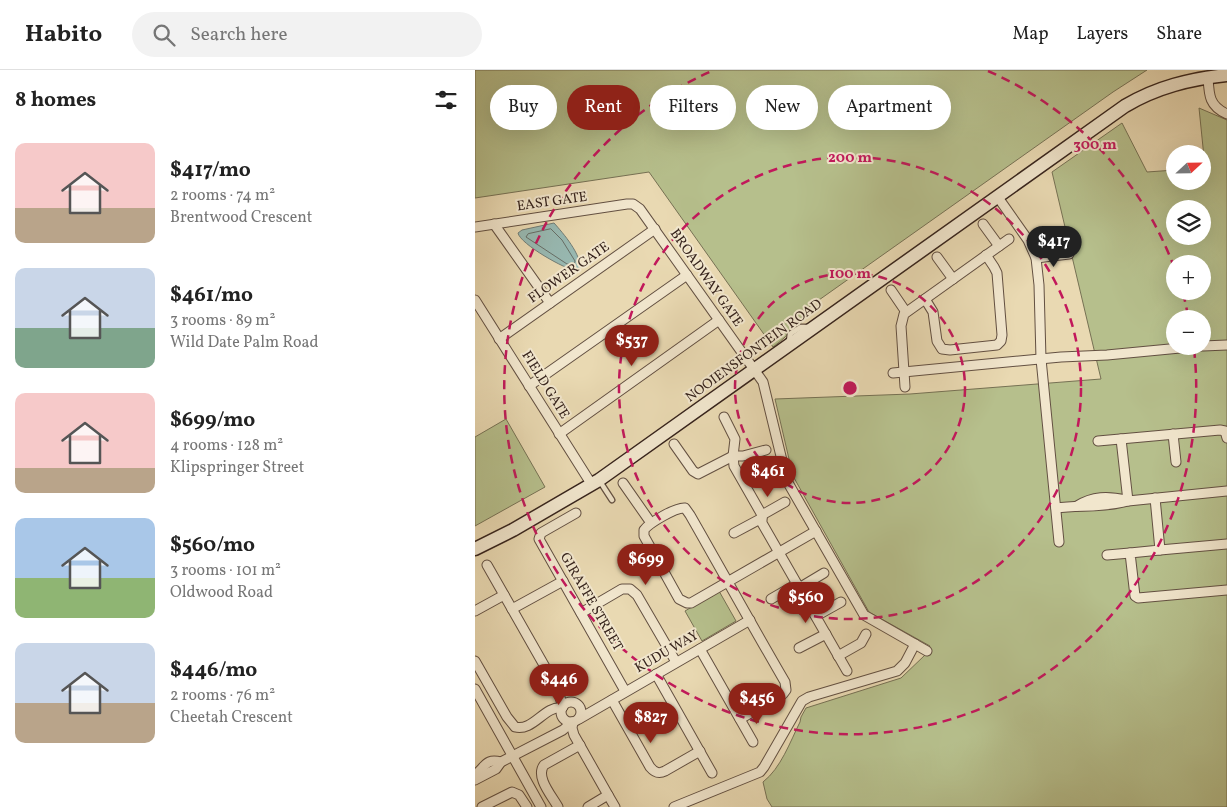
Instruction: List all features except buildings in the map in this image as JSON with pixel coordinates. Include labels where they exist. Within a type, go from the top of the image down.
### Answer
[{"type":"street","name":"NOOIENSFONTEIN ROAD","points":[[475,549],[513,530],[595,482],[1133,101],[1161,88],[1207,74],[1227,75]]},
{"type":"street","points":[[1207,74],[1209,93],[1213,104],[1220,111],[1227,114]]},
{"type":"street","points":[[997,196],[1028,240],[1036,258],[1039,285],[1041,359],[1059,542]]},
{"type":"street","name":"EAST GATE","points":[[475,227],[633,204]]},
{"type":"street","name":"BROADWAY GATE","points":[[633,204],[640,209],[655,229],[763,382],[787,479],[864,615],[927,651]]},
{"type":"street","points":[[495,224],[550,303]]},
{"type":"street","points":[[983,224],[999,246]]},
{"type":"street","name":"FLOWER GATE","points":[[499,339],[655,229]]},
{"type":"street","points":[[905,387],[901,322],[906,312],[1009,239]]},
{"type":"street","points":[[1036,258],[1069,254]]},
{"type":"street","points":[[925,299],[933,312],[937,341],[942,349],[949,350],[997,345],[1001,341],[1002,335],[997,274],[987,255]]},
{"type":"street","points":[[937,257],[953,278]]},
{"type":"street","points":[[529,386],[687,275]]},
{"type":"street","points":[[891,290],[906,312]]},
{"type":"street","name":"FIELD GATE","points":[[475,300],[559,434],[595,482]]},
{"type":"street","points":[[559,434],[719,320]]},
{"type":"street","points":[[1211,346],[1227,345]]},
{"type":"street","points":[[893,373],[1166,349]]},
{"type":"street","points":[[724,417],[735,439],[734,466],[762,517],[762,523],[847,671]]},
{"type":"street","points":[[1098,441],[1220,430],[1225,431],[1227,438]]},
{"type":"street","points":[[1173,434],[1176,462]]},
{"type":"street","points":[[1121,439],[1128,501]]},
{"type":"street","points":[[674,444],[696,473],[733,456],[743,456],[766,450]]},
{"type":"street","points":[[623,483],[651,523]]},
{"type":"street","points":[[1056,508],[1111,506],[1128,501],[1227,491]]},
{"type":"street","points":[[1155,498],[1160,550]]},
{"type":"street","points":[[733,533],[785,502]]},
{"type":"street","points":[[740,719],[781,696],[786,688],[785,682],[750,620],[728,582],[690,515],[685,508],[679,508],[645,528],[644,536],[681,601],[685,603],[691,603],[728,582],[779,552],[816,531]]},
{"type":"street","name":"GIRAFFE STREET","points":[[576,513],[540,534],[539,540],[625,691]]},
{"type":"street","name":"NOOIENSFONTEIN ROAD","points":[[475,556],[513,530]]},
{"type":"street","points":[[1107,555],[1227,544]]},
{"type":"street","points":[[1130,553],[1135,596],[1138,598],[1227,590]]},
{"type":"street","points":[[487,565],[557,688],[562,712],[568,722],[574,721]]},
{"type":"street","points":[[771,599],[824,573]]},
{"type":"street","points":[[512,609],[563,581]]},
{"type":"street","points":[[581,613],[622,589],[630,588],[637,595],[675,662]]},
{"type":"street","points":[[475,611],[504,595]]},
{"type":"street","points":[[816,616],[841,602]]},
{"type":"street","name":"KUDU WAY","points":[[487,769],[499,767],[501,762],[559,732],[625,691],[750,620]]},
{"type":"street","points":[[799,648],[826,634]]},
{"type":"street","points":[[838,656],[861,643],[866,634]]},
{"type":"street","points":[[674,807],[760,772],[765,767],[802,702],[809,697],[897,671],[905,663],[915,644]]},
{"type":"street","points":[[700,649],[753,742]]},
{"type":"street","points":[[475,661],[507,717],[515,727],[522,728],[544,716],[562,712]]},
{"type":"street","points":[[655,674],[713,773]]},
{"type":"street","points":[[557,688],[578,706],[581,712],[574,721],[573,733],[615,807]]},
{"type":"street","points":[[475,689],[541,807]]},
{"type":"street","points":[[612,700],[650,768],[655,772],[665,771],[700,751]]},
{"type":"street","points":[[573,733],[567,730],[559,732],[562,712],[569,702],[578,706]]},
{"type":"street","name":"KUDU WAY","points":[[578,706],[598,707]]},
{"type":"street","points":[[558,807],[541,776],[541,770],[544,765],[580,746]]},
{"type":"street","points":[[475,775],[487,769]]},
{"type":"street","points":[[475,780],[487,769]]},
{"type":"street","points":[[483,807],[512,792],[519,796],[527,807]]},
{"type":"street","points":[[588,807],[608,795]]},
{"type":"lane","points":[[595,482],[612,500]]},
{"type":"green space","points":[[475,70],[1147,70],[1113,92],[802,312],[802,322],[773,347],[649,172],[475,198]]},
{"type":"green space","points":[[1199,108],[1227,120],[1227,807],[772,807],[767,799],[763,782],[780,762],[806,708],[901,678],[925,655],[930,646],[869,612],[793,476],[775,399],[910,394],[1101,379],[1052,172],[1122,123],[1147,172],[1166,171],[1166,190],[1211,190],[1211,145],[1203,145]]},
{"type":"green space","points":[[506,419],[545,487],[475,526],[475,437]]},
{"type":"green space","points":[[719,591],[736,621],[702,641],[685,611]]},
{"type":"water","points":[[554,223],[567,238],[578,257],[580,269],[577,271],[571,270],[544,256],[521,238],[518,233],[522,230]]}]
